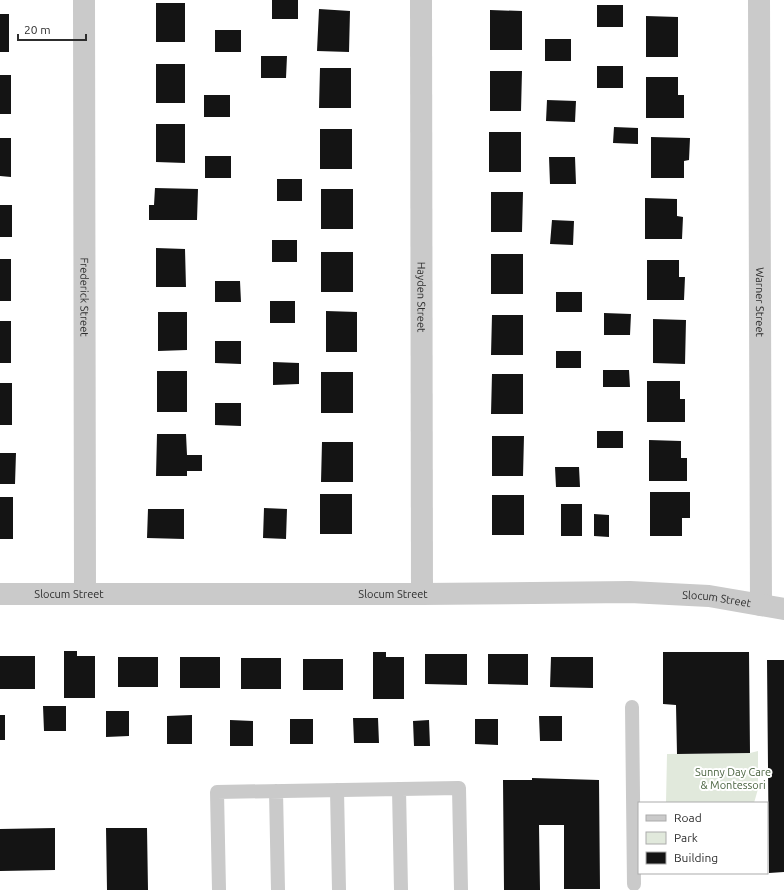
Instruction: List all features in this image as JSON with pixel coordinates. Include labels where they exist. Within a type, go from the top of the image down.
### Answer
[{"type":"street","name":"Frederick Street","points":[[84,0],[85,594]]},
{"type":"street","name":"Hayden Street","points":[[420,0],[422,594]]},
{"type":"street","name":"Warner Street","points":[[759,0],[761,605]]},
{"type":"street","name":"Slocum Street","points":[[0,594],[422,594],[630,592],[708,596],[784,610]]},
{"type":"lane","points":[[632,707],[636,862],[634,884]]},
{"type":"lane","points":[[219,890],[217,792],[459,788],[461,890]]},
{"type":"lane","points":[[400,789],[401,890]]},
{"type":"lane","points":[[338,790],[339,890]]},
{"type":"lane","points":[[276,791],[278,890]]},
{"type":"green space","name":"Sunny Day Care & Montessori","points":[[758,751],[758,789],[754,802],[666,802],[667,754],[750,753]]},
{"type":"building","points":[[272,0],[298,0],[298,19],[272,19]]},
{"type":"building","points":[[156,3],[185,3],[185,42],[156,42]]},
{"type":"building","points":[[597,5],[623,5],[623,27],[597,27]]},
{"type":"building","points":[[319,9],[350,11],[349,52],[317,51]]},
{"type":"building","points":[[490,10],[522,11],[522,50],[490,50]]},
{"type":"building","points":[[0,14],[9,14],[9,52],[0,52]]},
{"type":"building","points":[[646,16],[678,17],[678,57],[646,57]]},
{"type":"building","points":[[215,30],[241,30],[241,52],[215,52]]},
{"type":"building","points":[[545,39],[571,39],[571,61],[545,61]]},
{"type":"building","points":[[261,56],[287,56],[286,78],[261,78]]},
{"type":"building","points":[[156,64],[185,64],[185,103],[156,103]]},
{"type":"building","points":[[597,66],[623,66],[623,88],[597,88]]},
{"type":"building","points":[[320,68],[351,68],[351,108],[319,108]]},
{"type":"building","points":[[490,71],[522,71],[521,111],[490,111]]},
{"type":"building","points":[[0,75],[11,75],[11,114],[0,114]]},
{"type":"building","points":[[646,77],[678,77],[678,95],[684,95],[684,118],[646,118]]},
{"type":"building","points":[[204,95],[230,95],[230,117],[204,117]]},
{"type":"building","points":[[547,100],[576,101],[575,122],[546,121]]},
{"type":"building","points":[[156,124],[185,124],[185,163],[156,162]]},
{"type":"building","points":[[614,127],[638,128],[638,144],[613,143]]},
{"type":"building","points":[[320,129],[352,129],[352,169],[320,169]]},
{"type":"building","points":[[489,132],[521,132],[521,172],[489,172]]},
{"type":"building","points":[[651,137],[690,138],[689,160],[684,161],[684,178],[651,178]]},
{"type":"building","points":[[0,138],[11,138],[11,177],[0,176]]},
{"type":"building","points":[[205,156],[231,156],[231,178],[205,178]]},
{"type":"building","points":[[549,157],[575,157],[576,184],[550,184]]},
{"type":"building","points":[[277,179],[302,179],[302,201],[277,201]]},
{"type":"building","points":[[155,188],[198,189],[197,220],[149,220],[149,205],[154,205]]},
{"type":"building","points":[[321,189],[353,189],[353,229],[321,229]]},
{"type":"building","points":[[491,192],[523,192],[522,232],[491,232]]},
{"type":"building","points":[[645,198],[677,199],[677,216],[683,217],[682,239],[645,239]]},
{"type":"building","points":[[0,205],[12,205],[12,237],[0,237]]},
{"type":"building","points":[[552,220],[574,221],[573,245],[550,244]]},
{"type":"building","points":[[272,240],[297,240],[297,262],[272,262]]},
{"type":"building","points":[[156,248],[185,249],[186,287],[156,287]]},
{"type":"building","points":[[321,252],[353,252],[353,292],[321,292]]},
{"type":"building","points":[[491,254],[523,254],[523,294],[491,294]]},
{"type":"building","points":[[0,259],[11,259],[11,301],[0,301]]},
{"type":"building","points":[[647,260],[679,260],[679,277],[685,277],[684,300],[647,300]]},
{"type":"building","points":[[215,281],[240,281],[241,302],[215,302]]},
{"type":"building","points":[[556,292],[582,292],[582,312],[556,312]]},
{"type":"building","points":[[270,301],[295,301],[295,323],[270,323]]},
{"type":"building","points":[[326,311],[357,312],[357,352],[326,352]]},
{"type":"building","points":[[158,312],[187,312],[187,350],[158,351]]},
{"type":"building","points":[[604,313],[631,314],[630,335],[604,335]]},
{"type":"building","points":[[492,315],[523,315],[523,355],[491,355]]},
{"type":"building","points":[[653,319],[686,320],[685,364],[653,363]]},
{"type":"building","points":[[0,321],[11,321],[11,363],[0,363]]},
{"type":"building","points":[[215,341],[241,341],[241,364],[215,363]]},
{"type":"building","points":[[556,351],[581,351],[581,368],[556,368]]},
{"type":"building","points":[[273,362],[299,363],[299,384],[273,385]]},
{"type":"building","points":[[603,370],[629,370],[630,387],[603,387]]},
{"type":"building","points":[[157,371],[187,371],[187,412],[157,412]]},
{"type":"building","points":[[321,372],[353,372],[353,413],[321,413]]},
{"type":"building","points":[[492,374],[523,374],[523,414],[491,414]]},
{"type":"building","points":[[647,381],[680,381],[680,399],[685,399],[685,422],[647,422]]},
{"type":"building","points":[[0,383],[12,383],[12,425],[0,425]]},
{"type":"building","points":[[215,403],[241,403],[241,426],[215,425]]},
{"type":"building","points":[[597,431],[623,431],[623,448],[597,448]]},
{"type":"building","points":[[157,434],[186,434],[187,455],[202,455],[202,471],[187,471],[187,476],[156,476]]},
{"type":"building","points":[[492,436],[524,436],[523,476],[492,476]]},
{"type":"building","points":[[649,440],[681,441],[681,458],[687,458],[687,481],[649,481]]},
{"type":"building","points":[[322,442],[353,442],[353,482],[321,482]]},
{"type":"building","points":[[0,453],[16,453],[15,484],[0,484]]},
{"type":"building","points":[[555,467],[579,467],[580,487],[556,487]]},
{"type":"building","points":[[650,492],[690,492],[690,518],[682,518],[682,536],[650,536]]},
{"type":"building","points":[[320,494],[352,494],[352,534],[320,534]]},
{"type":"building","points":[[492,495],[524,495],[524,535],[492,535]]},
{"type":"building","points":[[0,497],[13,497],[13,539],[0,539]]},
{"type":"building","points":[[561,504],[582,504],[582,536],[561,536]]},
{"type":"building","points":[[264,508],[287,509],[286,539],[263,538]]},
{"type":"building","points":[[148,509],[184,509],[184,539],[147,538]]},
{"type":"building","points":[[594,514],[609,515],[609,537],[594,536]]},
{"type":"building","points":[[64,651],[77,651],[77,656],[95,656],[95,698],[64,698]]},
{"type":"building","points":[[373,652],[386,652],[386,657],[404,657],[404,699],[373,699]]},
{"type":"building","name":"Sunny Day Care & Montessori","points":[[663,652],[749,652],[750,753],[677,754],[676,705],[663,704]]},
{"type":"building","points":[[425,654],[467,654],[467,685],[425,684]]},
{"type":"building","points":[[488,654],[528,654],[528,685],[488,684]]},
{"type":"building","points":[[0,656],[35,656],[35,689],[0,689]]},
{"type":"building","points":[[118,657],[158,657],[158,687],[118,687]]},
{"type":"building","points":[[180,657],[220,657],[220,688],[180,688]]},
{"type":"building","points":[[551,657],[593,657],[593,688],[550,687]]},
{"type":"building","points":[[241,658],[281,658],[281,689],[241,689]]},
{"type":"building","points":[[303,659],[343,659],[343,690],[303,690]]},
{"type":"building","points":[[767,660],[784,660],[784,872],[769,873]]},
{"type":"building","points":[[43,706],[66,706],[66,731],[44,731]]},
{"type":"building","points":[[106,711],[129,711],[129,736],[106,737]]},
{"type":"building","points":[[0,715],[5,715],[5,740],[0,740]]},
{"type":"building","points":[[192,715],[192,744],[167,744],[167,716]]},
{"type":"building","points":[[539,716],[562,716],[562,741],[540,741]]},
{"type":"building","points":[[353,718],[378,718],[379,743],[354,743]]},
{"type":"building","points":[[290,719],[313,719],[313,744],[290,744]]},
{"type":"building","points":[[475,719],[498,719],[498,745],[475,744]]},
{"type":"building","points":[[230,720],[253,721],[253,746],[230,746]]},
{"type":"building","points":[[429,720],[430,746],[414,746],[413,721]]},
{"type":"building","points":[[532,778],[599,780],[600,889],[564,889],[564,825],[539,825],[540,890],[504,890],[503,780],[532,780]]},
{"type":"building","points":[[55,828],[55,870],[0,871],[0,829]]},
{"type":"building","points":[[106,828],[147,828],[148,890],[107,890]]}]
